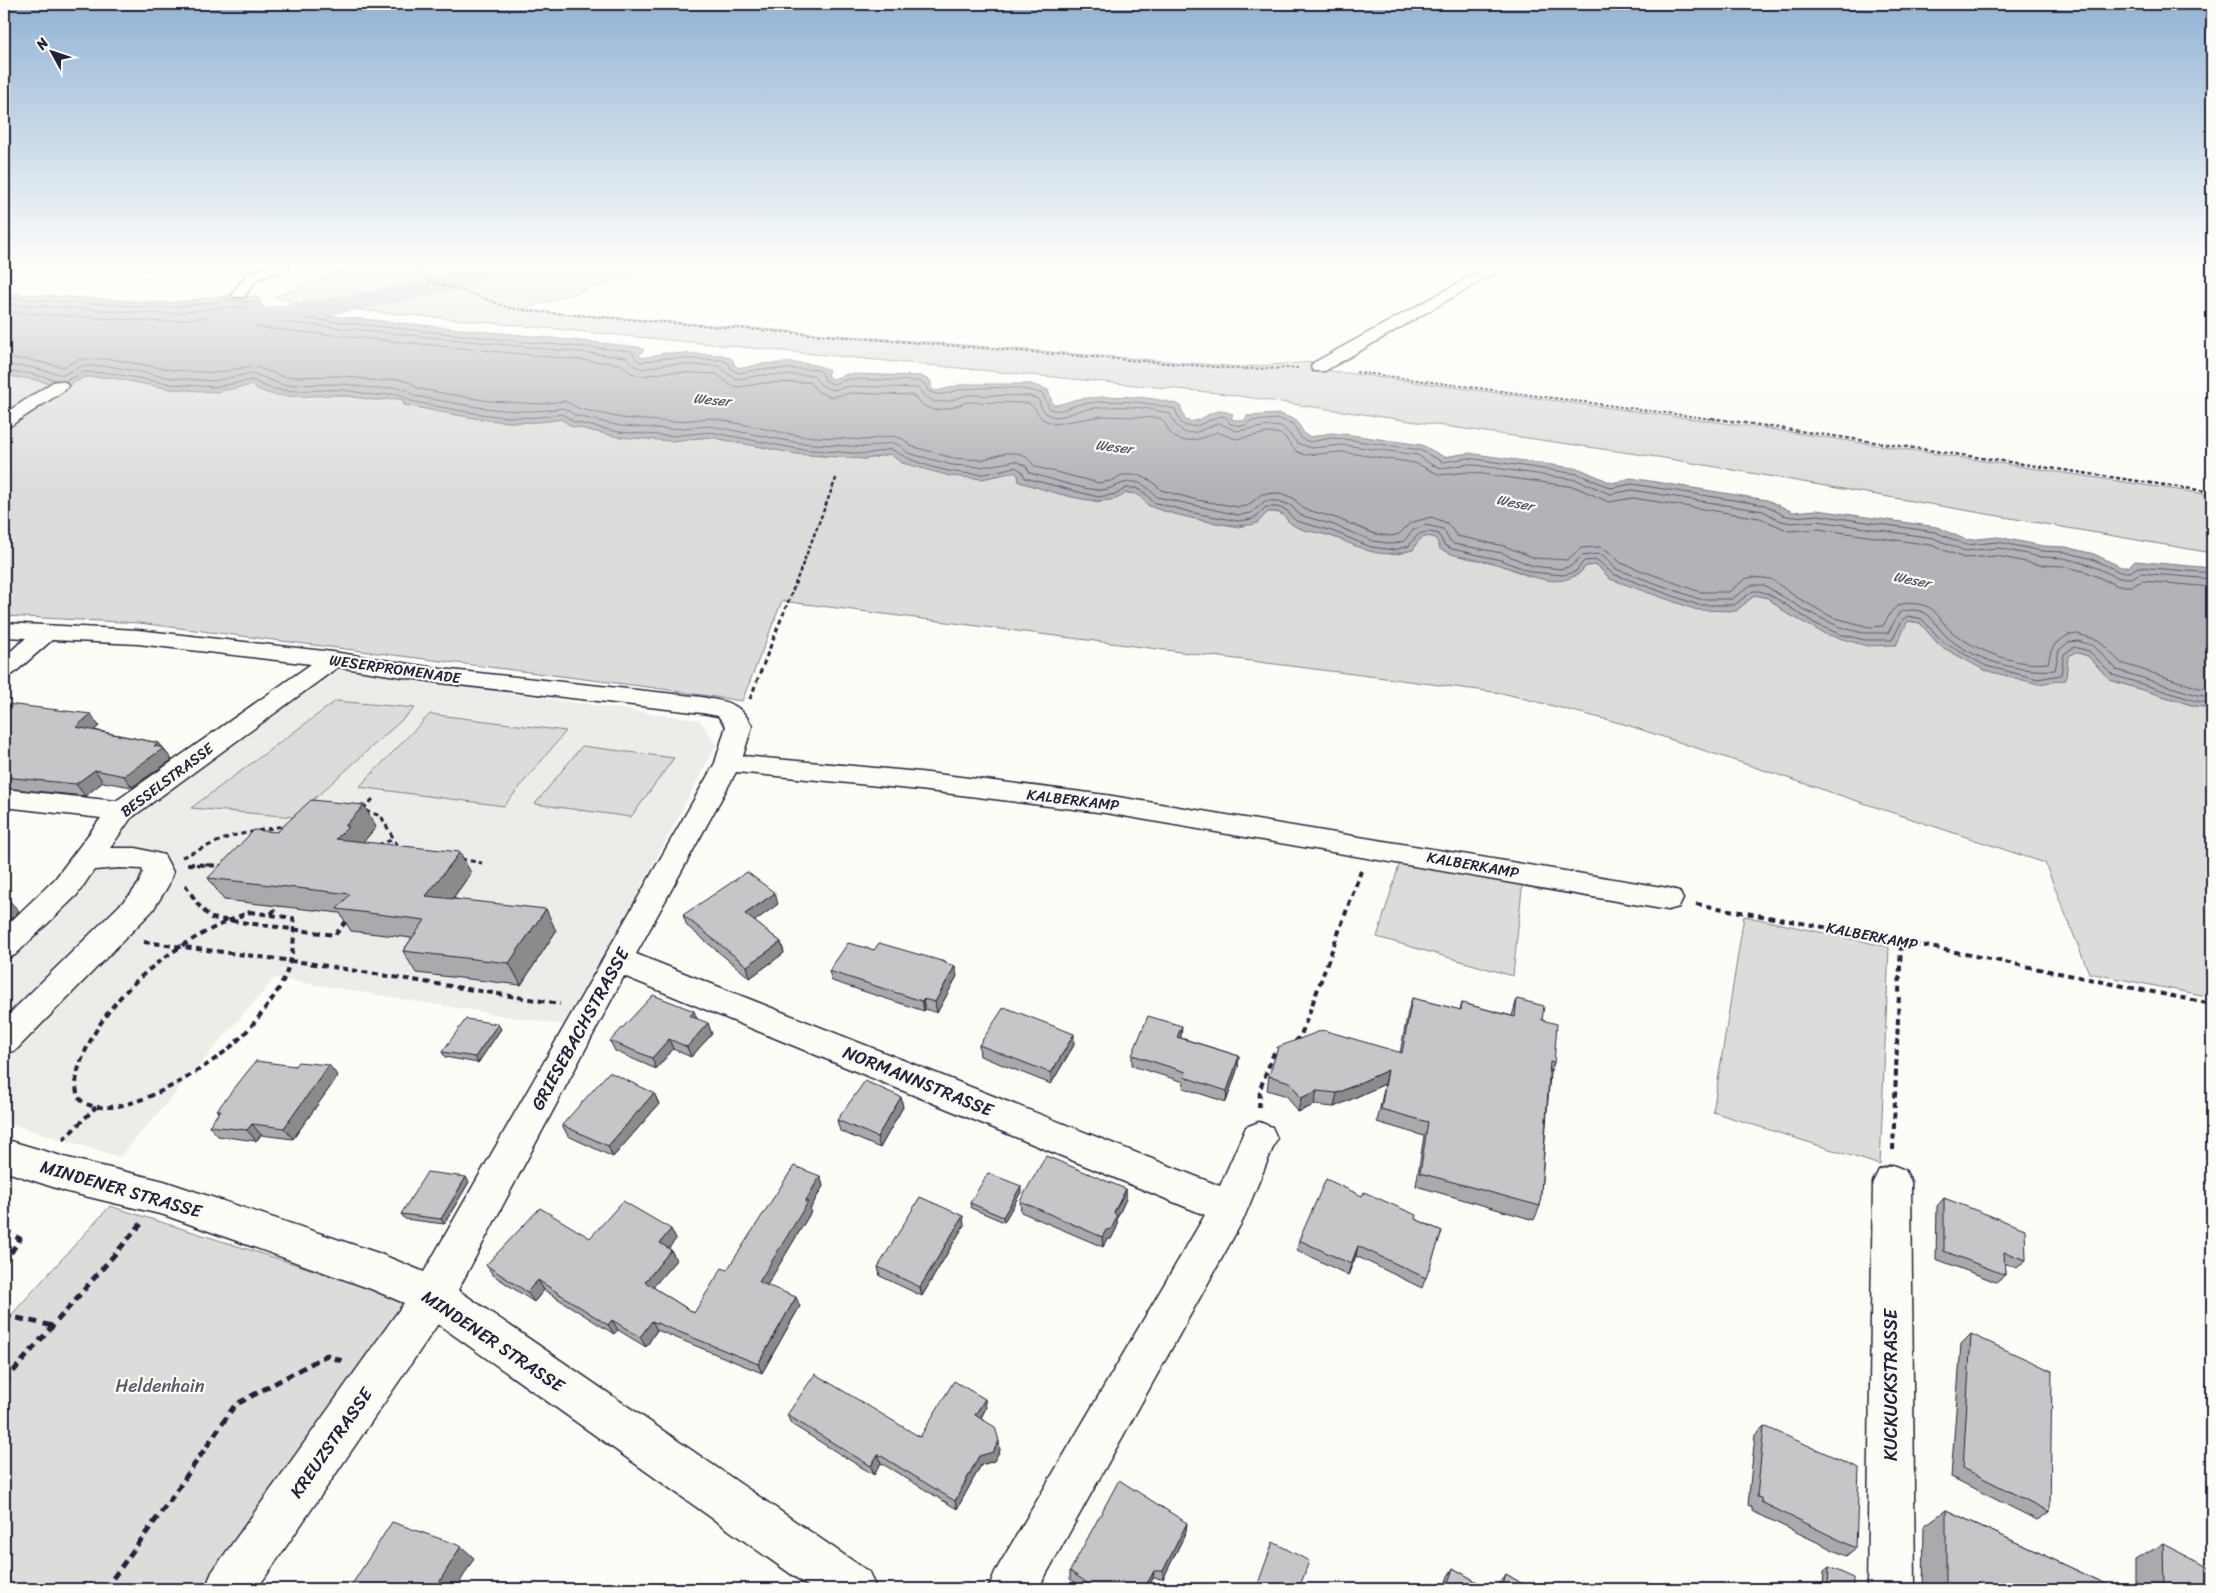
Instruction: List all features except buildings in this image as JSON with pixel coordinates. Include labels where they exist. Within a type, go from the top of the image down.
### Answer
[{"type":"street","points":[[1319,367],[1367,340]]},
{"type":"street","points":[[4,422],[59,386]]},
{"type":"street","name":"WESERPROMENADE","points":[[4,630],[138,637],[333,659],[441,676],[702,705],[726,710],[736,720]]},
{"type":"street","points":[[4,670],[47,632]]},
{"type":"street","name":"BESSELSTRASSE","points":[[4,947],[66,887],[121,811],[333,659]]},
{"type":"street","points":[[728,763],[739,726],[736,720]]},
{"type":"street","name":"KALBERKAMP","points":[[728,763],[920,781],[1106,804],[1668,899]]},
{"type":"street","name":"GRIESEBACHSTRASSE","points":[[433,1296],[617,960],[728,763]]},
{"type":"street","points":[[4,798],[121,811]]},
{"type":"street","points":[[4,1040],[142,902],[154,886],[158,872],[154,862],[138,857],[114,857],[84,861]]},
{"type":"street","name":"NORMANNSTRASSE","points":[[617,960],[1218,1203]]},
{"type":"street","points":[[1012,1589],[1230,1208],[1259,1138]]},
{"type":"street","name":"MINDENER STRASSE","points":[[21,1161],[164,1198],[378,1272],[433,1296],[852,1589]]},
{"type":"street","name":"KUCKUCKSTRASSE","points":[[1891,1589],[1892,1182]]},
{"type":"street","name":"KREUZSTRASSE","points":[[229,1589],[433,1296]]},
{"type":"path","points":[[736,720],[746,711],[837,476]]},
{"type":"path","points":[[361,811],[373,799]]},
{"type":"path","points":[[356,811],[381,816],[388,822],[396,843],[407,850]]},
{"type":"path","points":[[224,866],[186,864],[176,860],[231,836],[294,823]]},
{"type":"path","points":[[368,848],[394,839]]},
{"type":"path","points":[[391,849],[396,843]]},
{"type":"path","points":[[1259,1138],[1256,1124],[1260,1090],[1275,1050],[1294,1042],[1302,1035],[1369,847]]},
{"type":"path","points":[[455,859],[470,859],[482,863]]},
{"type":"path","points":[[184,868],[186,864]]},
{"type":"path","points":[[184,879],[186,885],[199,902],[202,911],[211,918],[335,935],[352,913]]},
{"type":"path","name":"KALBERKAMP","points":[[1668,899],[1901,941],[2212,1004]]},
{"type":"path","points":[[270,914],[278,906]]},
{"type":"path","points":[[250,912],[293,918],[295,930],[291,960],[278,990],[259,1016],[235,1043],[204,1067],[168,1088],[143,1099],[110,1108],[96,1107],[84,1103],[78,1093],[76,1080],[81,1060],[91,1038],[123,996],[180,946],[201,933],[230,920],[250,912]]},
{"type":"path","points":[[1892,1182],[1901,941]]},
{"type":"path","points":[[180,946],[291,960],[590,1009]]},
{"type":"path","points":[[21,1161],[96,1107]]},
{"type":"path","points":[[4,1382],[164,1198]]},
{"type":"path","points":[[4,1230],[20,1239],[4,1263]]},
{"type":"path","points":[[4,1315],[53,1326]]},
{"type":"path","points":[[104,1589],[168,1503],[235,1405],[327,1355],[378,1375]]},
{"type":"shaded area","points":[[332,663],[443,684],[700,720],[716,745],[568,1026],[275,978],[120,1157],[4,1122],[4,954],[95,866],[145,801]]},
{"type":"green space","points":[[673,340],[903,340],[1240,367],[1315,362],[1324,370],[1769,429],[2212,495],[2212,553],[1664,458],[1218,393]]},
{"type":"green space","points":[[4,376],[26,378],[67,387],[84,377],[108,377],[171,389],[253,385],[376,400],[397,398],[403,400],[405,405],[483,419],[542,422],[561,419],[571,426],[671,441],[710,437],[797,454],[866,459],[890,454],[902,463],[997,476],[1013,472],[1018,475],[1020,482],[1098,502],[1126,493],[1135,493],[1143,498],[1149,506],[1193,518],[1238,527],[1256,523],[1268,512],[1276,512],[1280,513],[1293,525],[1394,555],[1412,550],[1419,539],[1428,536],[1436,538],[1451,554],[1499,564],[1530,577],[1577,576],[1586,566],[1597,565],[1610,579],[1736,611],[1755,595],[1768,598],[1786,613],[1896,645],[1907,621],[1920,623],[1940,646],[2068,656],[2075,652],[2088,656],[2110,680],[2195,706],[2212,708],[2212,997],[2089,973],[2045,863],[1624,724],[1502,693],[782,601],[742,701],[648,687],[139,623],[4,616]]},
{"type":"green space","points":[[336,701],[415,708],[294,817],[191,808]]},
{"type":"green space","points":[[430,714],[566,731],[504,806],[359,787]]},
{"type":"green space","points":[[582,746],[674,758],[631,817],[535,804]]},
{"type":"green space","points":[[1401,859],[1523,879],[1513,976],[1377,937]]},
{"type":"green space","points":[[1744,916],[1889,947],[1880,1165],[1713,1112]]},
{"type":"green space","name":"Heldenhain","points":[[110,1206],[409,1300],[210,1589],[4,1589],[4,1323]]},
{"type":"water","name":"Weser","points":[[4,340],[573,340],[639,347],[644,350],[639,355],[642,358],[665,353],[723,355],[732,359],[735,366],[742,368],[759,364],[805,363],[829,370],[827,376],[833,379],[848,374],[921,376],[931,381],[931,388],[935,391],[966,384],[1031,384],[1048,390],[1053,405],[1079,399],[1104,397],[1156,399],[1180,405],[1185,420],[1190,421],[1199,420],[1211,413],[1220,411],[1233,414],[1231,419],[1244,421],[1247,416],[1280,414],[1296,420],[1305,435],[1312,437],[1330,433],[1344,434],[1422,445],[1444,457],[1468,453],[1580,469],[1612,483],[1631,478],[1767,500],[1793,512],[1817,510],[1937,527],[1966,540],[1998,537],[2043,546],[2066,547],[2094,554],[2121,567],[2129,567],[2135,561],[2212,568],[2212,708],[2195,706],[2110,680],[2088,656],[2075,652],[2068,657],[2066,680],[2038,684],[1984,670],[1940,646],[1920,623],[1908,621],[1896,645],[1867,646],[1825,634],[1786,613],[1768,598],[1755,595],[1736,611],[1697,610],[1610,579],[1597,565],[1586,566],[1576,575],[1565,580],[1554,581],[1447,552],[1440,549],[1436,538],[1432,537],[1422,538],[1413,550],[1389,554],[1379,553],[1331,536],[1306,531],[1289,522],[1282,514],[1275,512],[1268,512],[1257,523],[1249,525],[1221,524],[1188,518],[1152,507],[1139,496],[1132,493],[1126,493],[1117,499],[1104,501],[1059,494],[1019,482],[1018,475],[1015,472],[982,479],[950,476],[902,463],[890,454],[866,459],[797,454],[710,437],[671,441],[618,437],[571,426],[561,419],[542,422],[522,422],[482,419],[404,405],[403,400],[400,399],[372,400],[342,395],[283,396],[261,391],[252,385],[216,392],[171,389],[108,377],[84,377],[67,387],[26,378],[4,376]]}]
